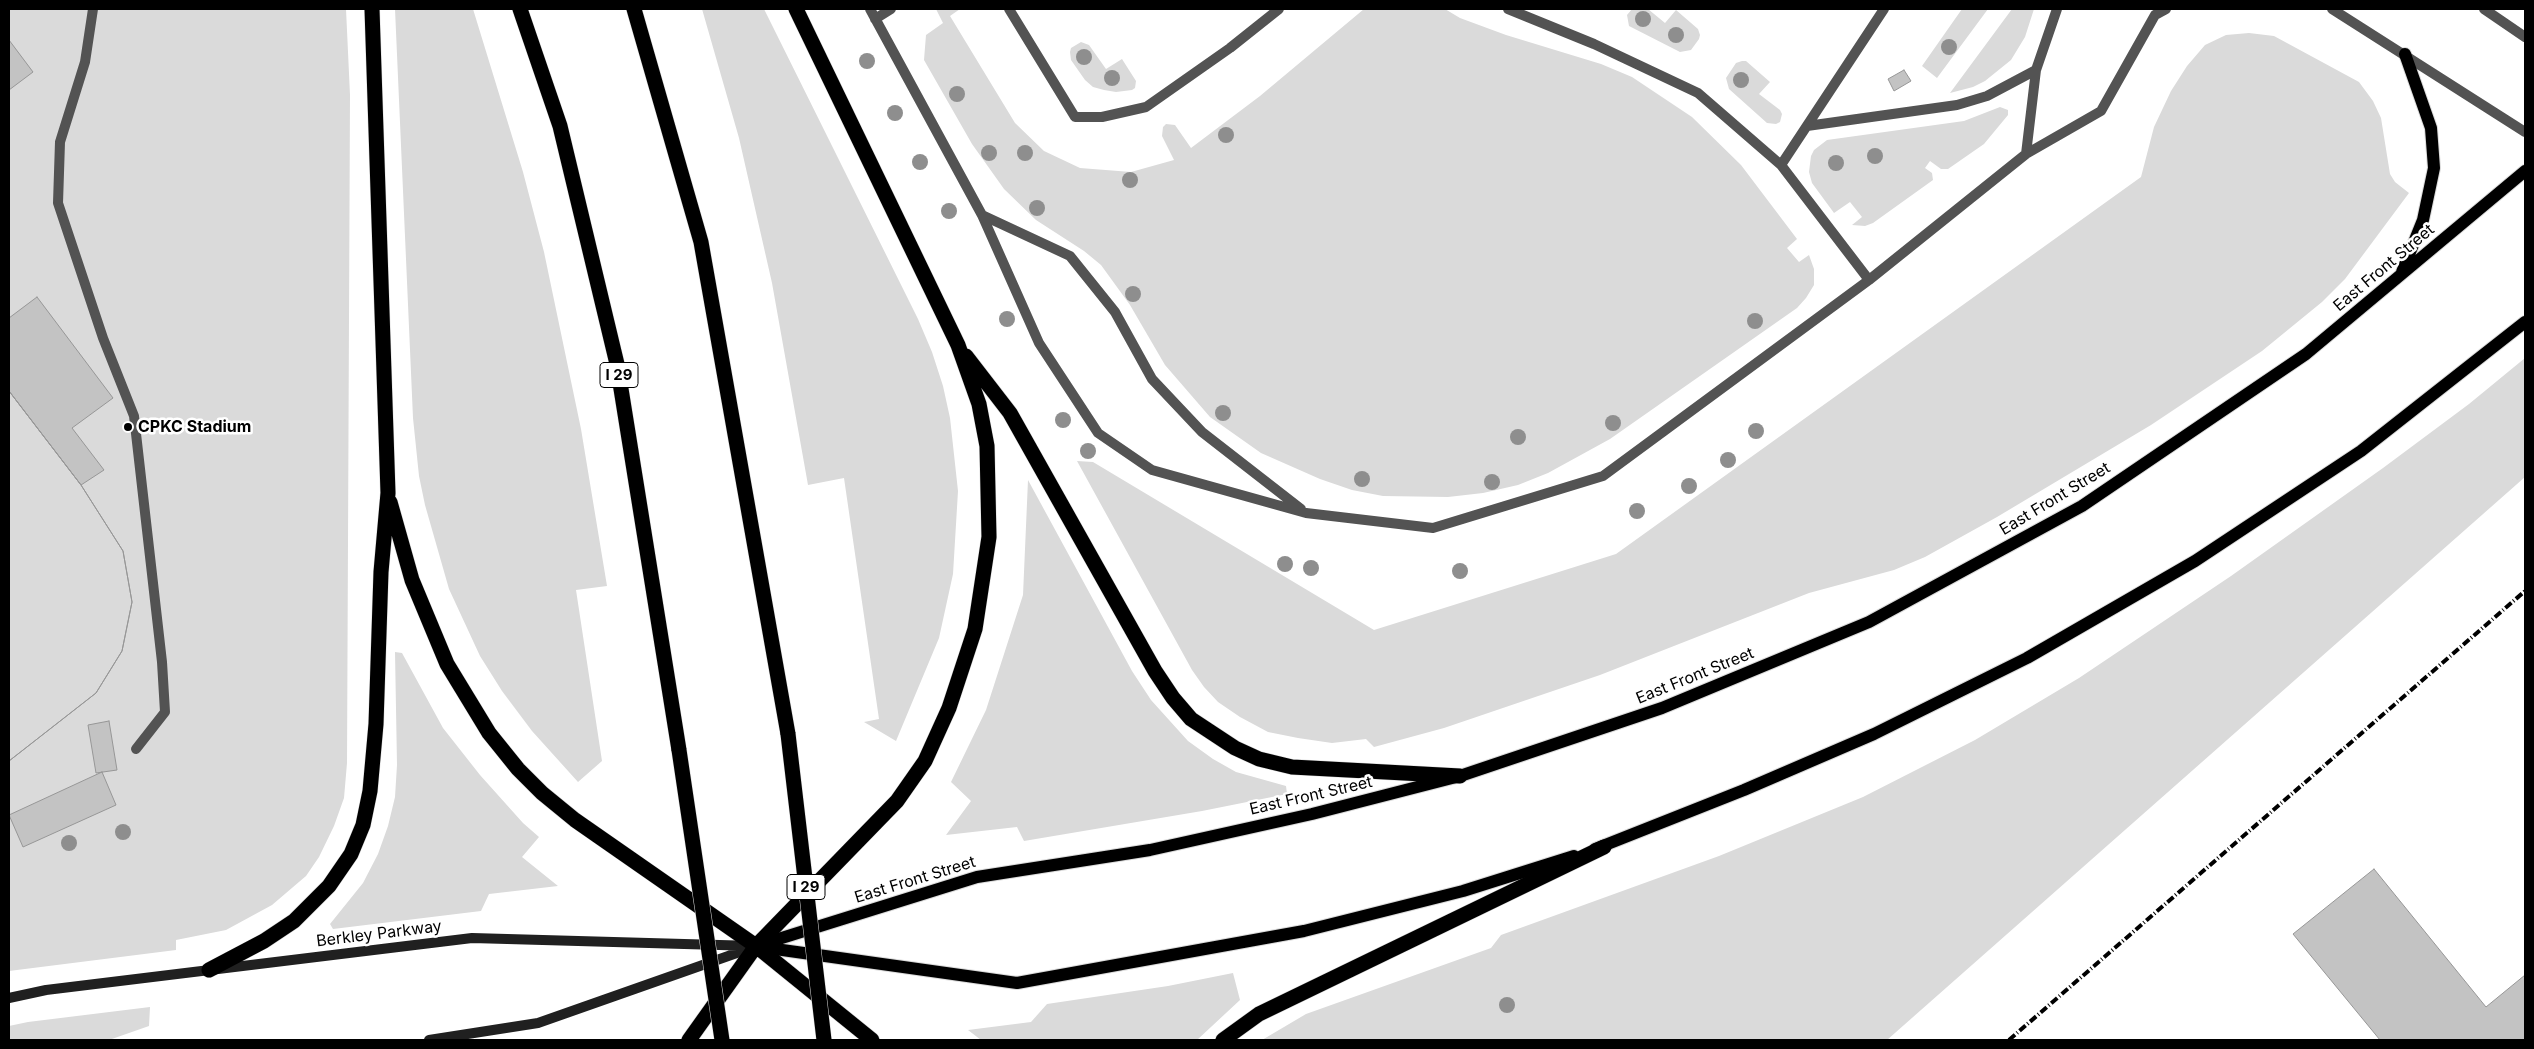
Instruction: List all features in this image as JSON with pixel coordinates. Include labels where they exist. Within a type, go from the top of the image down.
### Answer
[{"type":"highway","points":[[209,970],[264,941],[294,921],[329,886],[352,854],[363,825],[374,764],[381,572],[388,493],[372,9]]},
{"type":"highway","name":"I 29","points":[[520,9],[560,126],[617,364],[722,1040]]},
{"type":"highway","name":"I 29","points":[[634,9],[701,242],[788,734],[824,1040]]},
{"type":"highway","points":[[690,1040],[756,946],[897,800],[925,761],[949,708],[975,629],[989,536],[987,446],[979,404],[958,345],[796,9]]},
{"type":"highway","points":[[958,345],[1010,414],[1155,671],[1173,698],[1191,719],[1235,748],[1259,759],[1292,766],[1460,776]]},
{"type":"highway","points":[[388,493],[412,580],[447,664],[489,734],[518,769],[542,793],[575,820],[756,946],[872,1040]]},
{"type":"highway","points":[[1223,1040],[1259,1014],[1604,847]]},
{"type":"main road","points":[[2401,275],[2423,220],[2434,168],[2430,128],[2405,54]]},
{"type":"main road","name":"East Front Street","points":[[429,1040],[538,1023],[756,946],[977,877],[1150,850],[1312,814],[1460,776],[1662,708],[1869,622],[2082,506],[2306,354],[2525,171]]},
{"type":"main road","name":"East Front Street","points":[[756,946],[1017,983],[1304,931],[1463,891],[1604,847],[1874,734],[2027,658],[2195,561],[2361,451],[2525,322]]},
{"type":"main road","name":"Berkley Parkway","points":[[9,998],[46,990],[472,938],[756,946]]},
{"type":"lane","points":[[93,9],[85,62],[60,142],[58,203],[103,338],[134,416],[162,662],[165,712],[136,749]]},
{"type":"lane","points":[[870,9],[982,215],[1038,344],[1098,433],[1152,470],[1306,513],[1434,528],[1603,476],[1869,280],[2026,154],[2101,111],[2155,16],[2166,9]]},
{"type":"lane","points":[[875,19],[891,9]]},
{"type":"lane","points":[[1008,9],[1075,117],[1102,117],[1146,107],[1230,48],[1279,9]]},
{"type":"lane","points":[[1508,9],[1594,44],[1698,93],[1781,165],[1869,280]]},
{"type":"lane","points":[[1781,165],[1884,9]]},
{"type":"lane","points":[[2026,154],[2036,70],[2057,9]]},
{"type":"lane","points":[[2332,9],[2525,132]]},
{"type":"lane","points":[[2484,9],[2525,36]]},
{"type":"lane","points":[[1807,126],[1957,105],[1987,96],[2036,70]]},
{"type":"lane","points":[[982,215],[1070,256],[1116,312],[1152,379],[1202,432],[1306,513]]},
{"type":"shaded area","name":"CPKC Stadium","points":[[9,9],[346,9],[350,95],[347,763],[344,798],[334,826],[319,857],[306,876],[272,905],[226,930],[176,940],[176,950],[9,971]]},
{"type":"shaded area","points":[[395,9],[473,9],[523,172],[544,252],[581,429],[607,586],[576,590],[602,761],[578,782],[532,731],[502,691],[480,656],[449,589],[425,505],[419,476],[413,418]]},
{"type":"shaded area","points":[[702,9],[764,9],[918,319],[932,352],[943,386],[950,418],[958,491],[953,574],[939,638],[896,741],[864,722],[879,719],[844,478],[808,485],[772,283],[739,138]]},
{"type":"shaded area","points":[[936,9],[960,9],[950,16],[1015,123],[1044,151],[1080,168],[1131,172],[1174,160],[1162,136],[1163,127],[1166,124],[1175,125],[1191,148],[1260,96],[1364,9],[1445,9],[1460,18],[1506,35],[1601,64],[1632,77],[1692,117],[1741,165],[1797,239],[1787,248],[1799,262],[1809,255],[1814,269],[1814,285],[1797,308],[1610,439],[1548,473],[1518,485],[1483,493],[1448,497],[1383,496],[1352,490],[1320,479],[1261,453],[1210,417],[1165,365],[1130,305],[1101,265],[1084,251],[1036,220],[1004,189],[972,144],[924,60],[926,35],[943,23]]},
{"type":"shaded area","points":[[1632,9],[1648,9],[1665,23],[1676,10],[1698,29],[1699,39],[1691,50],[1680,52],[1629,26],[1627,15]]},
{"type":"shaded area","points":[[1962,9],[1988,9],[1937,78],[1922,66]]},
{"type":"shaded area","points":[[2012,9],[2034,9],[2025,37],[2011,60],[1985,81],[1973,87],[1950,93]]},
{"type":"shaded area","points":[[2249,33],[2274,36],[2359,82],[2373,101],[2381,118],[2390,174],[2395,182],[2409,193],[2345,279],[2322,302],[2262,351],[2151,425],[1997,517],[1925,557],[1894,570],[1809,593],[1600,675],[1444,728],[1374,747],[1366,739],[1332,743],[1268,732],[1240,717],[1218,702],[1204,687],[1192,670],[1077,461],[1093,462],[1374,630],[1616,554],[2141,177],[2154,127],[2171,91],[2187,66],[2205,45],[2226,35]]},
{"type":"shaded area","points":[[1081,42],[1089,45],[1106,69],[1122,59],[1136,81],[1135,88],[1116,92],[1093,87],[1085,80],[1071,60],[1071,48]]},
{"type":"shaded area","points":[[1746,61],[1770,82],[1759,94],[1780,110],[1782,114],[1780,122],[1776,124],[1767,123],[1729,89],[1726,78],[1736,63]]},
{"type":"shaded area","points":[[2000,107],[2008,110],[2008,115],[1984,144],[1948,169],[1941,169],[1930,161],[1925,168],[1932,173],[1933,180],[1873,223],[1865,226],[1852,225],[1862,217],[1850,202],[1834,213],[1812,183],[1809,172],[1811,156],[1814,150],[1827,140],[1964,121]]},
{"type":"shaded area","points":[[2525,358],[2525,477],[1887,1040],[1262,1040],[1306,1014],[1491,948],[1501,935],[1719,856],[1863,797],[1975,740],[2079,678],[2231,576],[2383,468],[2469,404]]},
{"type":"shaded area","points":[[1028,480],[1132,671],[1151,700],[1188,741],[1213,759],[1236,772],[1286,786],[1287,794],[1202,811],[1024,841],[1017,827],[946,835],[971,801],[951,782],[986,710],[1023,595]]},
{"type":"shaded area","points":[[395,652],[402,653],[443,728],[480,775],[523,823],[539,837],[522,857],[558,886],[489,894],[481,911],[333,929],[330,924],[363,883],[378,854],[388,826],[395,797],[397,765]]},
{"type":"shaded area","points":[[1233,973],[1240,1000],[1197,1040],[981,1040],[968,1030],[1031,1022],[1047,1004],[1168,986]]},
{"type":"shaded area","points":[[150,1007],[149,1026],[109,1040],[9,1040],[9,1026]]},
{"type":"building","points":[[9,40],[33,72],[9,90]]},
{"type":"building","points":[[1904,70],[1911,81],[1894,91],[1888,79]]},
{"type":"building","points":[[37,297],[113,398],[72,428],[104,470],[81,485],[9,391],[9,318]]},
{"type":"building","points":[[9,391],[81,485],[123,551],[132,602],[122,651],[96,693],[9,761]]},
{"type":"building","points":[[9,391],[81,485],[123,551],[132,602],[122,651],[96,693],[9,761]]},
{"type":"building","points":[[109,721],[117,770],[96,773],[88,725]]},
{"type":"building","points":[[102,772],[116,805],[23,847],[9,815]]},
{"type":"building","points":[[2374,869],[2486,1007],[2525,975],[2525,1040],[2380,1040],[2293,934]]},
{"type":"railway","points":[[2009,1040],[2525,591]]},
{"type":"place","name":"CPKC Stadium","points":[[128,427]]}]
